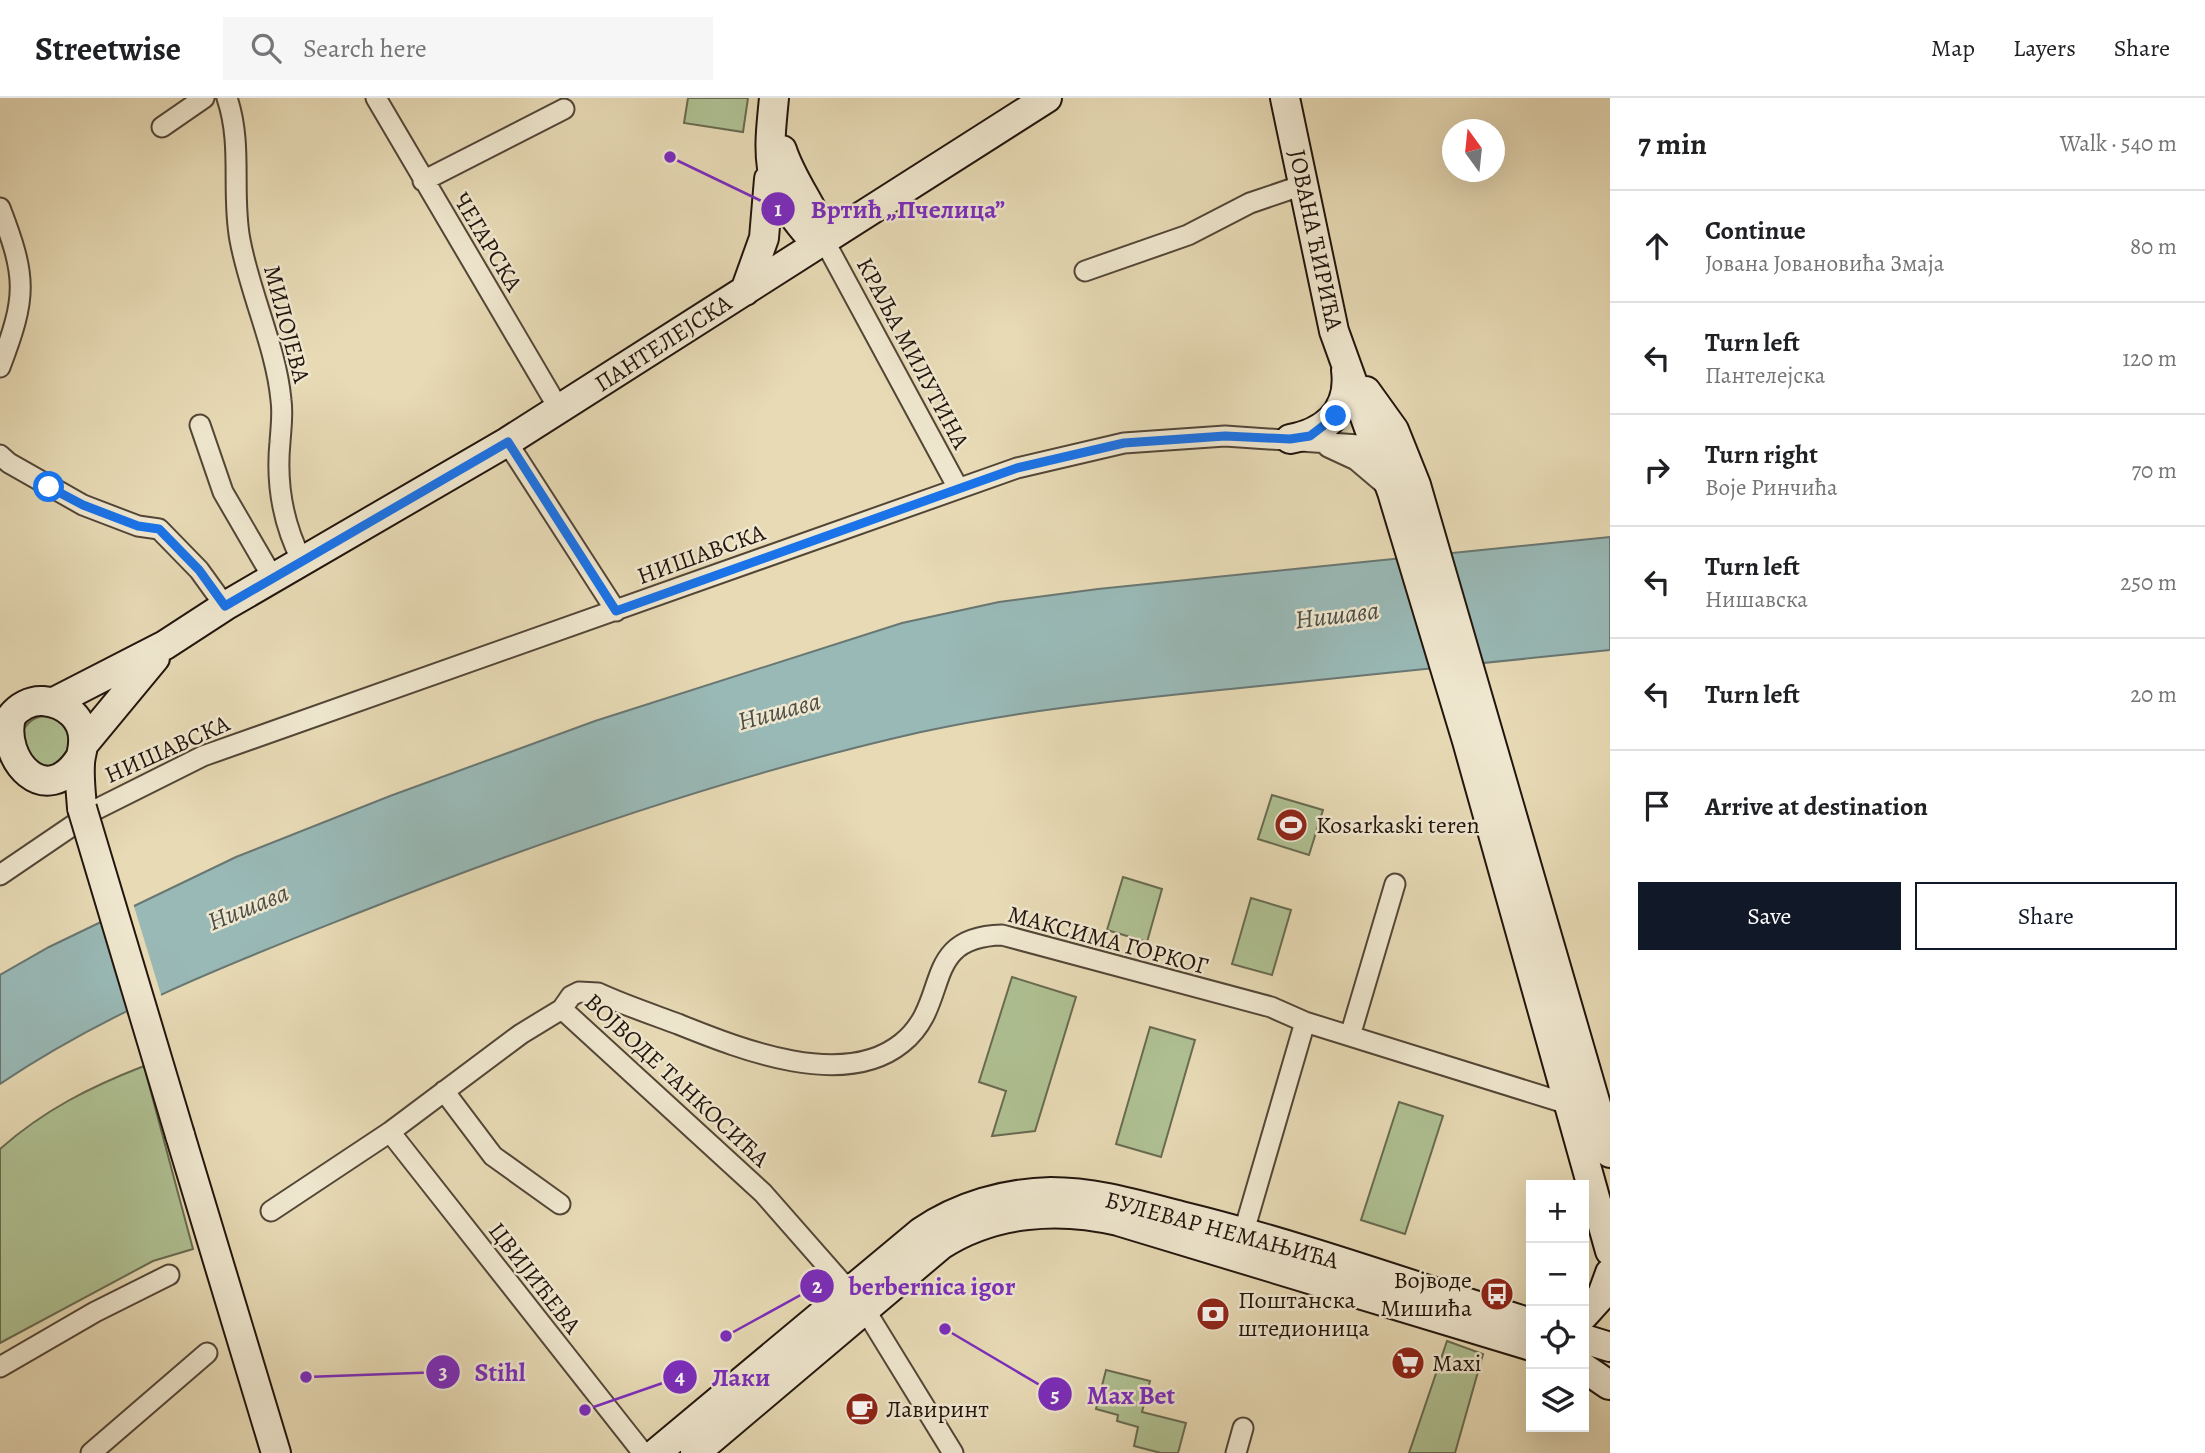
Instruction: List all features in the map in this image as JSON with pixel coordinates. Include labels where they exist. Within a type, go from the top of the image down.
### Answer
[{"type":"street","points":[[162,127],[204,98]]},
{"type":"street","name":"МИЛОЈЕВА","points":[[227,98],[237,142],[239,237],[253,299],[278,378],[283,420],[279,443],[280,487],[290,534],[302,561]]},
{"type":"street","name":"ЧЕГАРСКА","points":[[376,98],[559,409]]},
{"type":"street","name":"ПАНТЕЛЕЈСКА","points":[[54,702],[165,646],[225,606],[508,442],[1047,98]]},
{"type":"street","name":"ЈОВАНА ЋИРИЋА","points":[[1285,98],[1334,331],[1377,450],[1399,489]]},
{"type":"street","points":[[423,181],[564,108]]},
{"type":"street","points":[[769,166],[787,209],[813,240],[825,242],[819,220],[788,168],[773,108]]},
{"type":"street","points":[[745,291],[764,238],[773,108]]},
{"type":"street","points":[[1085,271],[1188,235],[1250,203],[1303,184]]},
{"type":"street","points":[[0,208],[21,268],[23,286],[17,322],[0,367]]},
{"type":"street","name":"КРАЉА МИЛУТИНА","points":[[825,242],[958,488]]},
{"type":"street","points":[[1302,441],[1332,438],[1348,424],[1353,410],[1350,370]]},
{"type":"street","points":[[1350,370],[1394,430],[1399,489],[1610,1153]]},
{"type":"street","points":[[200,425],[223,492],[273,578]]},
{"type":"street","name":"НИШАВСКА","points":[[0,875],[84,812],[203,756],[1017,468],[1124,443],[1225,436],[1359,445],[1377,450]]},
{"type":"street","points":[[1302,441],[1340,451],[1399,489]]},
{"type":"street","points":[[508,442],[616,611]]},
{"type":"street","points":[[0,455],[29,475],[83,505],[138,526],[159,529],[199,570],[225,606]]},
{"type":"street","name":"ПАНТЕЛЕЈСКА","points":[[82,752],[165,646]]},
{"type":"street","points":[[82,752],[66,774],[47,782],[32,780],[19,774],[9,763],[1,747],[12,703],[54,702],[76,718],[82,752],[84,812],[276,1453]]},
{"type":"street","points":[[1478,738],[1568,1104],[1610,1251]]},
{"type":"street","points":[[47,782],[84,812]]},
{"type":"street","points":[[1350,1036],[1395,884]]},
{"type":"street","name":"МАКСИМА ГОРКОГ","points":[[874,1058],[903,1043],[926,1014],[948,953],[977,936],[1002,935],[1271,1007],[1305,1022],[1568,1104]]},
{"type":"street","name":"ВОЈВОДЕ ТАНКОСИЋА","points":[[874,1058],[831,1064],[755,1054],[598,993],[579,992],[571,996],[562,1009],[763,1193],[857,1300],[953,1453]]},
{"type":"street","points":[[271,1211],[390,1132],[520,1034],[562,1009]]},
{"type":"street","points":[[1244,1231],[1305,1022]]},
{"type":"street","points":[[444,1091],[493,1156],[559,1204]]},
{"type":"street","name":"ЦВИЈИЋЕВА","points":[[390,1132],[643,1453]]},
{"type":"street","name":"БУЛЕВАР НЕМАЊИЋА","points":[[857,1300],[936,1222],[968,1207],[1007,1196],[1050,1192],[1102,1196],[1244,1231],[1526,1321]]},
{"type":"street","name":"БУЛЕВАР НЕМАЊИЋА","points":[[857,1300],[957,1235],[1017,1216],[1063,1213],[1118,1222],[1526,1344]]},
{"type":"street","points":[[1589,1309],[1602,1295],[1610,1273]]},
{"type":"street","points":[[0,1367],[95,1312],[169,1275]]},
{"type":"street","points":[[656,1453],[857,1300]]},
{"type":"street","points":[[695,1453],[857,1300]]},
{"type":"street","points":[[1589,1341],[1610,1348]]},
{"type":"street","points":[[91,1453],[207,1353]]},
{"type":"street","points":[[1585,1369],[1610,1386]]},
{"type":"street","points":[[1610,1377],[1610,1386]]},
{"type":"street","points":[[1236,1453],[1243,1428]]},
{"type":"green space","points":[[688,98],[748,98],[743,132],[684,123]]},
{"type":"green space","points":[[46,716],[63,724],[71,741],[63,758],[46,766],[29,758],[21,741],[29,724]]},
{"type":"green space","name":"Kosarkaski teren","points":[[1272,795],[1323,810],[1309,855],[1258,839]]},
{"type":"green space","points":[[1123,877],[1162,889],[1147,942],[1107,930]]},
{"type":"green space","points":[[1251,898],[1291,910],[1272,975],[1232,964]]},
{"type":"green space","points":[[1012,977],[1076,997],[1035,1131],[992,1136],[1006,1091],[979,1082]]},
{"type":"green space","points":[[1150,1027],[1195,1040],[1161,1157],[1116,1144]]},
{"type":"green space","points":[[144,1066],[193,1249],[153,1261],[0,1343],[0,1149],[33,1123],[68,1101]]},
{"type":"green space","points":[[1399,1102],[1443,1116],[1405,1234],[1361,1220]]},
{"type":"green space","points":[[1447,1341],[1483,1354],[1455,1453],[1409,1453]]},
{"type":"green space","points":[[1106,1370],[1150,1381],[1142,1412],[1186,1423],[1178,1453],[1161,1453],[1134,1446],[1138,1427],[1117,1421],[1118,1415],[1096,1409]]},
{"type":"water","name":"Нишава","points":[[1610,537],[1610,650],[1160,696],[1040,711],[921,732],[778,768],[566,835],[265,950],[129,1010],[42,1057],[0,1084],[0,975],[49,947],[236,857],[390,796],[595,721],[902,623],[999,602],[1098,589]]},
{"type":"pier","points":[[133,903],[162,998],[127,1014],[100,919]]},
{"type":"place","name":"Вртић „Пчелица”","points":[[670,157]]},
{"type":"place","name":"Kosarkaski teren","points":[[1291,825]]},
{"type":"place","name":"Војводе Мишића","points":[[1497,1294]]},
{"type":"place","name":"Поштанска штедионица","points":[[1213,1314]]},
{"type":"place","name":"Max Bet","points":[[945,1329]]},
{"type":"place","name":"berbernica igor","points":[[726,1336]]},
{"type":"place","name":"Maxi","points":[[1408,1363]]},
{"type":"place","name":"Stihl","points":[[306,1377]]},
{"type":"place","name":"Лавиринт","points":[[862,1409]]},
{"type":"place","name":"Лаки","points":[[585,1410]]},
{"type":"route","points":[[49,487],[83,505],[138,526],[159,529],[199,570],[225,606],[508,442],[616,611],[1017,468],[1124,443],[1225,436],[1290,439],[1310,436],[1336,416]]}]
